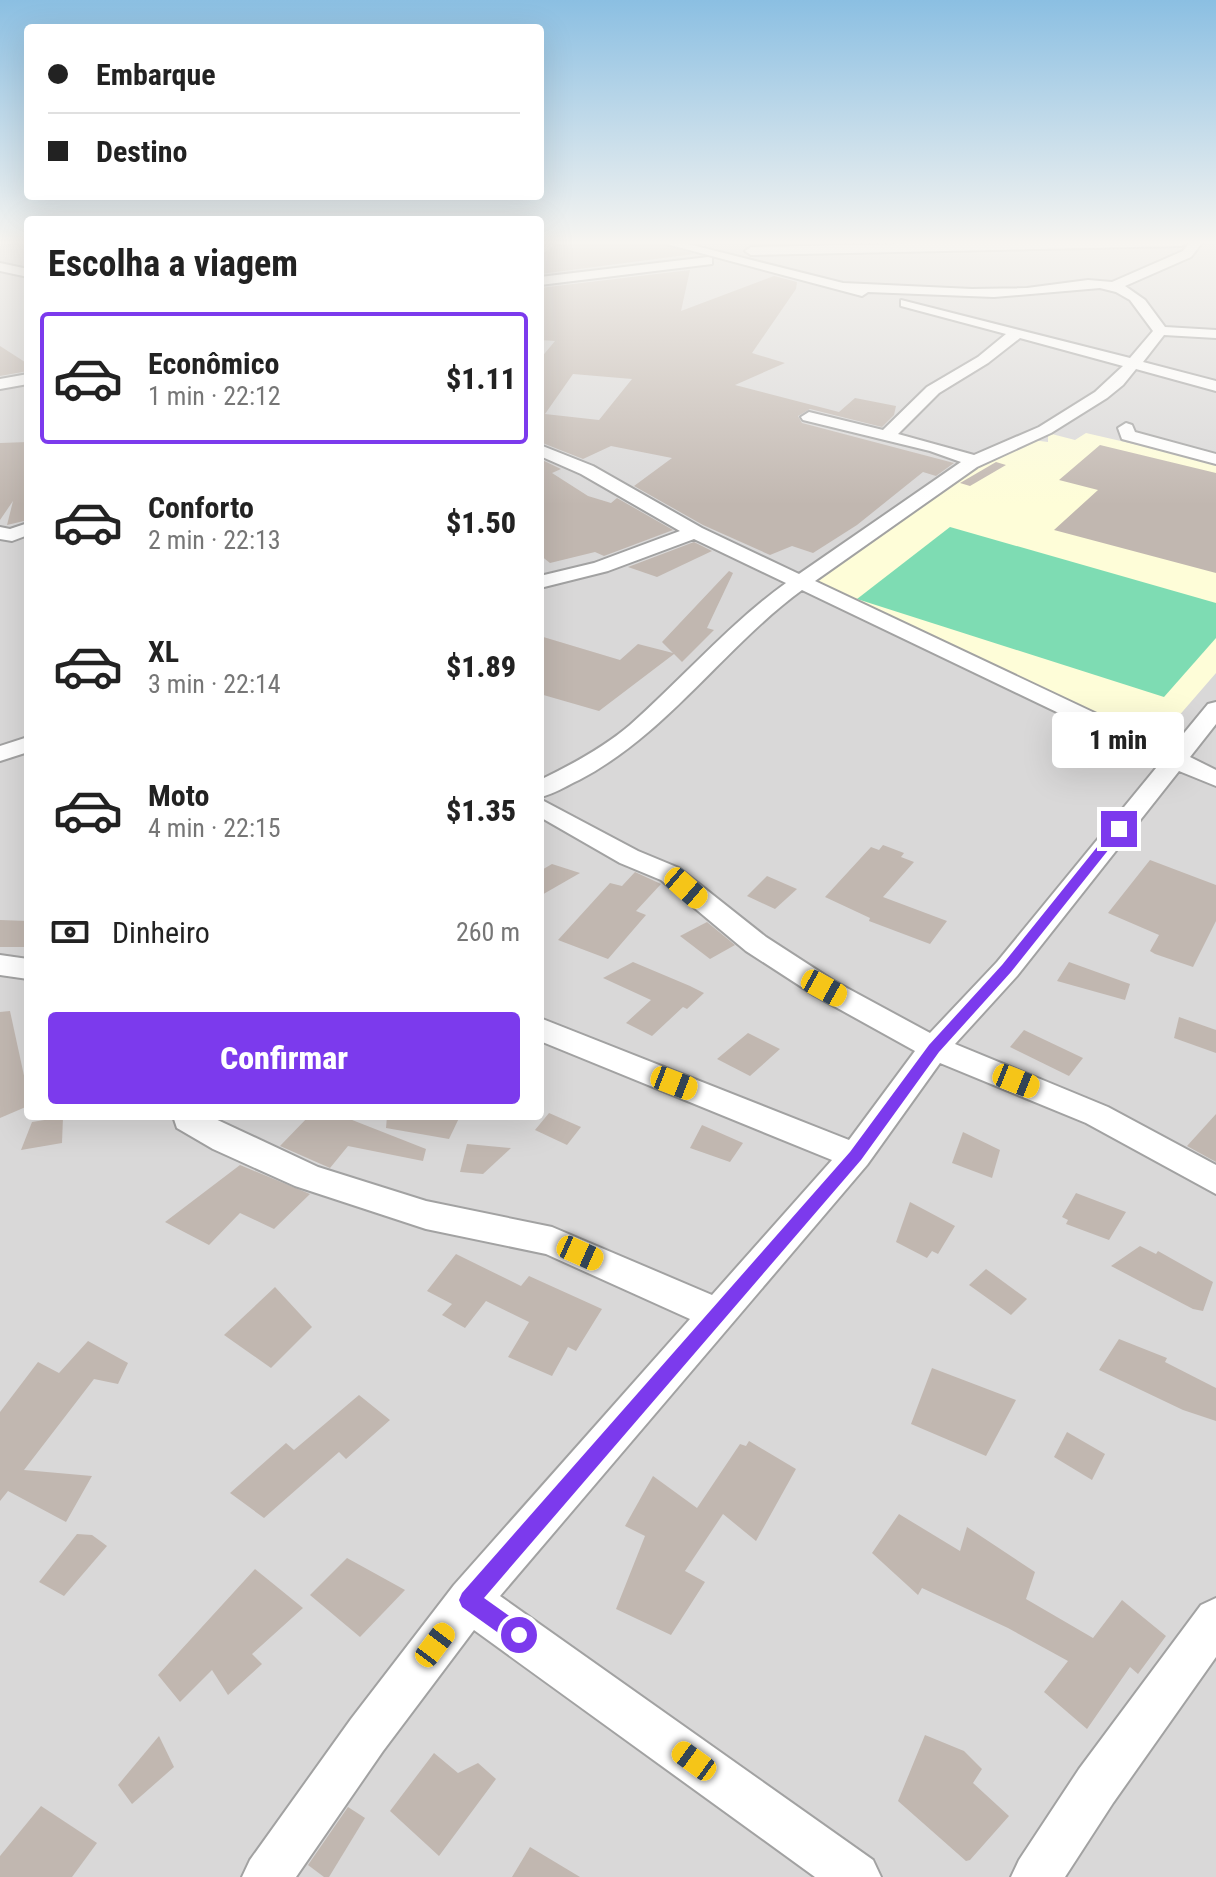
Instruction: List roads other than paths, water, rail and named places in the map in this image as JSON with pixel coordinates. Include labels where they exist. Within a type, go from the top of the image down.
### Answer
[{"type":"street","points":[[1004,330],[1216,386]]},
{"type":"street","points":[[544,788],[589,765],[636,732],[763,609],[799,583],[974,461],[1045,430],[1101,395],[1118,382],[1160,331],[1216,334]]},
{"type":"street","points":[[886,436],[933,390],[983,360],[1017,333]]},
{"type":"street","points":[[0,384],[24,380]]},
{"type":"street","points":[[809,417],[935,447],[974,461]]},
{"type":"street","points":[[1126,428],[1128,435],[1216,459]]},
{"type":"street","points":[[544,452],[587,470],[695,532],[799,583],[1216,779]]},
{"type":"street","points":[[0,533],[12,535],[24,530]]},
{"type":"street","points":[[544,581],[601,567],[695,532]]},
{"type":"street","points":[[267,1877],[367,1735],[469,1600],[855,1156],[934,1048],[1007,969],[1216,709]]},
{"type":"street","points":[[0,754],[24,745]]},
{"type":"street","points":[[544,809],[629,857],[670,874],[756,944],[824,988],[934,1048],[1097,1115],[1216,1181]]},
{"type":"street","points":[[0,965],[24,968]]},
{"type":"street","points":[[544,1031],[855,1156]]},
{"type":"street","points":[[190,1120],[225,1140],[307,1177],[426,1215],[552,1241],[719,1315]]},
{"type":"street","points":[[469,1600],[856,1877]]},
{"type":"street","points":[[1036,1877],[1096,1786],[1216,1620]]}]
